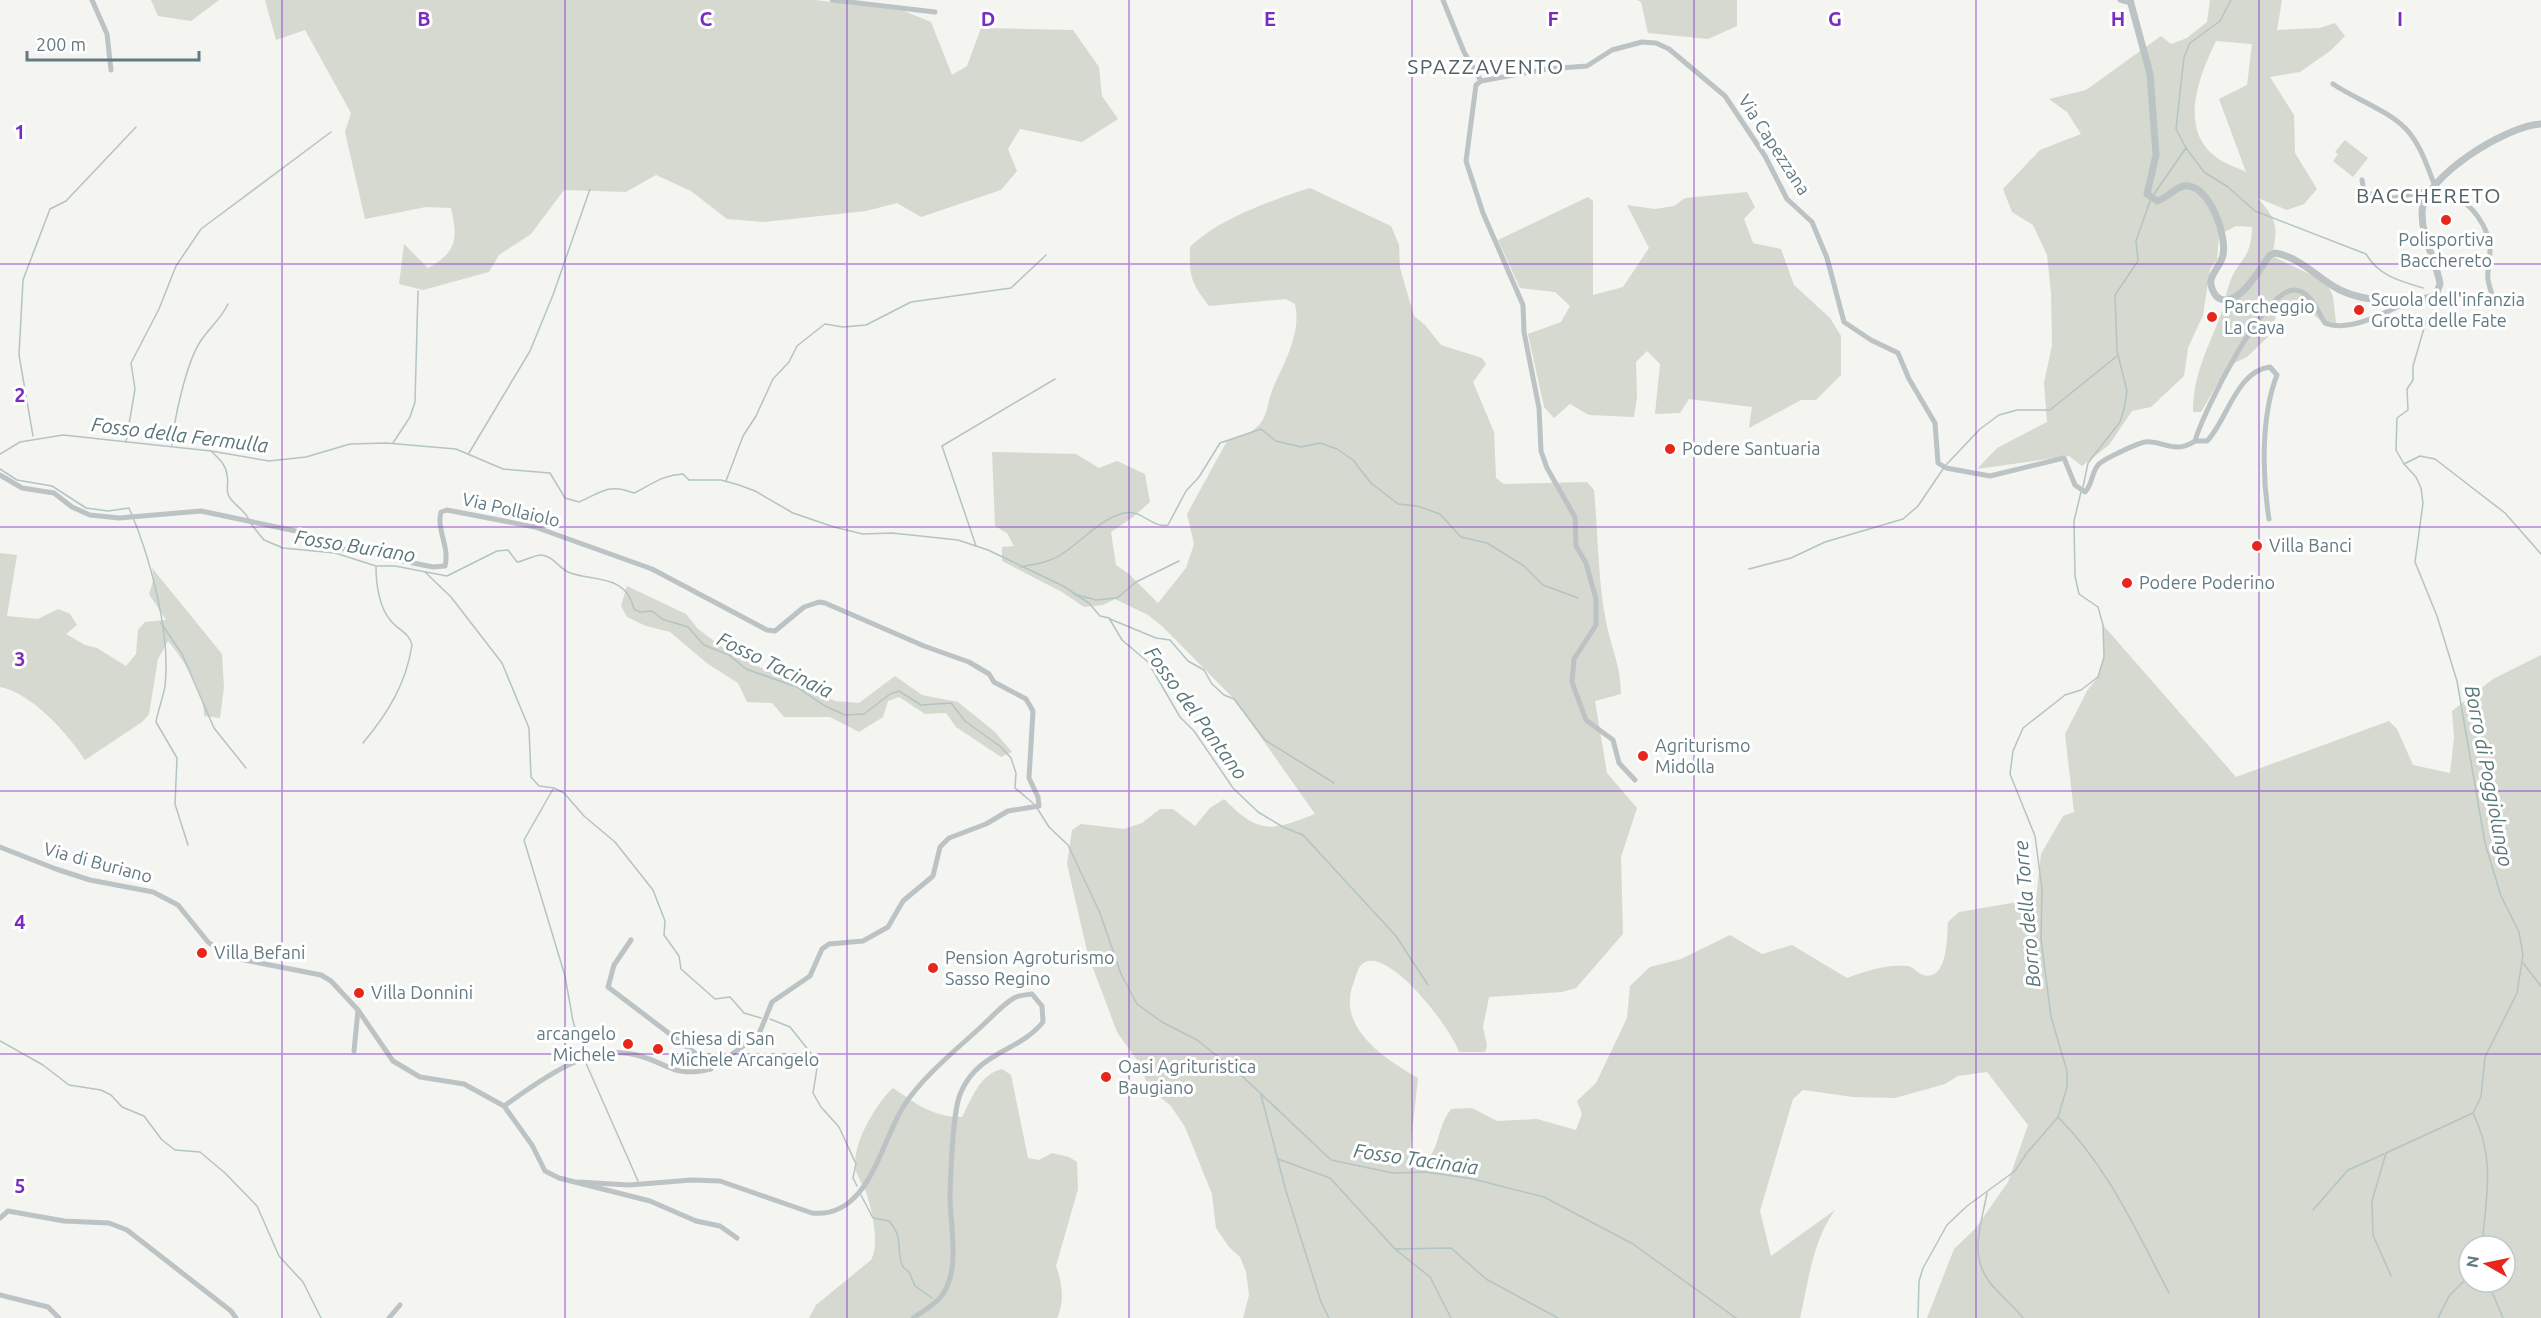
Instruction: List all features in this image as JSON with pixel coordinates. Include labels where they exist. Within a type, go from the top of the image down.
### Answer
[{"type":"street","points":[[92,0],[107,34],[111,70]]},
{"type":"street","points":[[832,0],[935,12]]},
{"type":"street","points":[[1443,0],[1478,83],[1466,160],[1483,213],[1523,305],[1524,332],[1540,415],[1541,451],[1547,468],[1575,517],[1576,546],[1586,563],[1596,599],[1596,625],[1574,659],[1572,682],[1586,720],[1613,740],[1619,763],[1635,780]]},
{"type":"street","points":[[2120,0],[2131,2],[2150,74],[2156,155],[2146,189],[2151,200],[2162,200],[2179,187],[2188,186],[2198,190],[2208,202],[2223,230],[2224,240],[2223,255],[2211,279],[2211,286],[2217,297],[2224,299],[2238,295],[2254,278],[2270,255],[2275,253],[2307,267],[2349,293],[2407,302]]},
{"type":"street","name":"Via Capezzana","points":[[1478,83],[1547,69],[1587,66],[1612,50],[1642,42],[1656,43],[1668,49],[1725,96],[1765,156],[1787,199],[1812,222],[1827,258],[1844,322],[1871,340],[1898,353],[1909,379],[1935,423],[1937,458],[1941,466],[1990,476],[2062,458],[2066,460],[2067,469],[2075,485],[2085,492],[2098,465],[2117,453],[2146,442],[2166,447],[2187,445],[2195,441]]},
{"type":"street","points":[[2333,84],[2388,115],[2406,128],[2421,152],[2432,188]]},
{"type":"street","points":[[2269,519],[2266,434],[2268,397],[2277,375],[2275,370],[2270,367],[2263,368],[2246,381],[2230,402],[2213,435],[2207,441],[2195,441],[2247,337],[2265,309],[2284,292],[2295,290],[2304,293],[2316,305],[2325,323],[2350,324],[2380,315],[2407,302],[2425,299],[2440,290],[2439,275],[2425,243],[2423,203],[2432,188],[2467,158],[2505,134],[2516,128],[2541,124]]},
{"type":"street","points":[[2362,180],[2364,192],[2376,196],[2394,198],[2432,188]]},
{"type":"street","points":[[2423,203],[2450,196],[2477,212],[2486,228],[2490,250],[2486,277],[2493,297]]},
{"type":"street","name":"Via Pollaiolo","points":[[0,475],[22,488],[54,493],[72,507],[90,515],[119,518],[201,511],[305,533],[339,548],[433,567],[446,566],[448,554],[440,523],[441,512],[447,510],[512,521],[652,569],[767,630],[775,631],[811,603],[825,603],[924,646],[969,662],[989,674],[994,682],[1026,699],[1033,711],[1029,778],[1038,797],[1037,807],[1008,810],[986,824],[949,838],[940,847],[933,876],[903,901],[888,927],[862,941],[829,944],[822,949],[810,976],[772,1002],[759,1034],[719,1064],[712,1066]]},
{"type":"street","name":"Via di Buriano","points":[[0,847],[90,880],[153,891],[185,911],[219,952],[229,957],[321,975],[332,981],[358,1010],[393,1061],[406,1070],[432,1080],[464,1084],[504,1106],[532,1145],[545,1170],[559,1178],[578,1182]]},
{"type":"street","points":[[504,1106],[547,1076],[573,1063],[618,1051],[638,1056],[676,1072],[694,1073],[711,1069],[712,1066],[608,987],[614,965],[631,940]]},
{"type":"street","points":[[578,1182],[629,1185],[692,1180],[720,1181],[812,1213],[828,1214],[842,1209],[867,1183],[892,1126],[915,1091],[1000,1008],[1016,997],[1032,994],[1042,1006],[1043,1022],[1035,1032],[981,1064],[968,1078],[960,1094],[954,1123],[950,1195],[953,1259],[948,1283],[940,1298],[913,1318]]},
{"type":"street","points":[[354,1051],[358,1010]]},
{"type":"street","points":[[578,1182],[650,1201],[696,1221],[720,1226],[737,1238]]},
{"type":"street","points":[[0,1218],[8,1211],[64,1221],[109,1223],[127,1230],[231,1311],[236,1318]]},
{"type":"street","points":[[0,1295],[48,1307],[59,1318]]},
{"type":"street","points":[[389,1318],[400,1305]]},
{"type":"shaded area","points":[[151,0],[219,0],[191,21],[158,16]]},
{"type":"shaded area","points":[[265,0],[815,0],[904,11],[931,22],[952,75],[967,66],[981,28],[1073,30],[1099,67],[1102,96],[1118,119],[1082,142],[1020,129],[1008,149],[1017,171],[1001,190],[921,217],[897,203],[866,211],[764,222],[727,219],[691,191],[656,175],[626,192],[564,190],[531,234],[499,255],[489,272],[423,290],[399,284],[404,244],[428,268],[438,262],[453,244],[454,228],[451,208],[426,207],[365,219],[345,132],[351,113],[305,30],[276,40]]},
{"type":"shaded area","points":[[1637,0],[1737,0],[1737,26],[1708,39],[1648,33],[1641,2]]},
{"type":"shaded area","points":[[2210,0],[2282,0],[2277,30],[2320,28],[2335,23],[2345,36],[2330,51],[2300,72],[2270,77],[2294,115],[2295,153],[2317,189],[2304,204],[2287,210],[2258,198],[2275,225],[2272,256],[2326,282],[2333,296],[2336,323],[2322,322],[2303,308],[2278,308],[2271,334],[2247,357],[2228,366],[2201,412],[2193,412],[2202,362],[2221,314],[2233,274],[2250,246],[2252,227],[2236,226],[2219,235],[2217,260],[2210,269],[2203,315],[2188,348],[2184,376],[2151,407],[2132,411],[2109,445],[2082,466],[2069,456],[1977,469],[1997,448],[2047,422],[2044,383],[2052,345],[2051,293],[2047,255],[2033,225],[2012,212],[2003,189],[2040,150],[2081,134],[2067,112],[2049,99],[2086,90],[2161,36],[2171,44],[2187,38],[2207,22]],"holes":[[[2216,41],[2252,44],[2247,85],[2219,99],[2246,172],[2219,159],[2204,145],[2198,132],[2195,102],[2203,70]]]},
{"type":"shaded area","points":[[2345,140],[2368,158],[2353,177],[2333,161],[2338,154],[2335,152]]},
{"type":"shaded area","points":[[1310,188],[1391,226],[1399,245],[1400,268],[1414,316],[1425,325],[1441,345],[1482,358],[1486,364],[1473,382],[1494,432],[1496,478],[1504,484],[1587,482],[1594,490],[1603,606],[1619,675],[1621,694],[1595,701],[1607,773],[1637,808],[1621,857],[1623,934],[1576,988],[1562,992],[1489,997],[1483,1027],[1487,1046],[1485,1052],[1459,1052],[1445,1027],[1420,994],[1405,979],[1377,962],[1363,963],[1359,968],[1350,998],[1351,1013],[1357,1027],[1378,1051],[1418,1078],[1408,1169],[1419,1165],[1432,1153],[1445,1118],[1451,1109],[1472,1108],[1497,1121],[1537,1119],[1576,1130],[1582,1114],[1577,1101],[1596,1083],[1627,1018],[1630,986],[1650,967],[1681,959],[1730,935],[1762,954],[1792,945],[1847,978],[1892,966],[1909,966],[1923,975],[1931,975],[1937,972],[1942,965],[1948,922],[1959,912],[2036,899],[2041,854],[2063,816],[2074,812],[2065,734],[2087,691],[2098,677],[2104,657],[2103,625],[2236,777],[2389,721],[2397,729],[2413,765],[2450,773],[2454,738],[2452,711],[2493,679],[2541,655],[2541,1318],[1927,1318],[1954,1249],[1975,1229],[2008,1182],[2028,1125],[1987,1072],[1958,1076],[1945,1084],[1895,1098],[1853,1097],[1803,1090],[1793,1099],[1760,1211],[1771,1256],[1835,1210],[1816,1248],[1800,1318],[1243,1318],[1249,1295],[1246,1272],[1240,1257],[1229,1247],[1216,1228],[1212,1194],[1185,1127],[1171,1106],[1149,1088],[1139,1063],[1117,1032],[1088,955],[1067,864],[1072,830],[1081,824],[1124,829],[1142,823],[1160,809],[1173,809],[1195,826],[1210,808],[1224,799],[1247,819],[1265,826],[1286,824],[1315,814],[1234,699],[1162,626],[1148,615],[1115,599],[1103,605],[1084,607],[1062,592],[1002,561],[1002,547],[1014,546],[1007,533],[995,526],[992,452],[1076,454],[1099,468],[1117,461],[1145,474],[1150,502],[1111,532],[1116,565],[1129,574],[1158,603],[1186,568],[1194,544],[1187,514],[1227,441],[1252,431],[1262,421],[1294,338],[1295,304],[1286,299],[1209,306],[1192,279],[1190,247],[1201,237],[1230,219],[1263,204]]},
{"type":"shaded area","points":[[1747,192],[1755,207],[1744,219],[1753,243],[1781,249],[1794,285],[1830,318],[1841,336],[1841,375],[1816,400],[1801,400],[1749,428],[1752,407],[1689,399],[1680,413],[1655,414],[1660,364],[1647,351],[1636,362],[1637,397],[1634,417],[1589,415],[1570,404],[1554,418],[1544,407],[1528,334],[1561,322],[1570,306],[1555,292],[1520,288],[1498,240],[1588,197],[1593,201],[1593,295],[1623,287],[1649,248],[1627,205],[1655,209],[1674,206],[1685,198]]},
{"type":"shaded area","points":[[0,553],[17,555],[7,616],[38,619],[58,609],[70,614],[77,625],[66,634],[85,645],[97,648],[126,666],[136,654],[138,630],[145,622],[166,620],[149,594],[154,578],[152,568],[222,654],[224,687],[220,718],[204,716],[197,686],[168,641],[158,659],[149,714],[142,722],[85,760],[69,738],[48,716],[24,697],[0,687]]},
{"type":"shaded area","points":[[627,586],[686,614],[698,629],[722,647],[755,665],[835,701],[859,703],[895,676],[922,695],[958,702],[995,732],[1012,752],[1001,757],[956,727],[946,713],[925,714],[899,697],[888,701],[883,717],[859,732],[830,717],[784,717],[772,703],[747,702],[738,683],[708,664],[670,632],[646,626],[627,617],[621,606]]},
{"type":"shaded area","points":[[1002,1069],[1011,1075],[1028,1158],[1039,1160],[1052,1153],[1069,1157],[1077,1162],[1078,1189],[1056,1266],[1062,1292],[1060,1312],[1057,1318],[809,1318],[816,1305],[871,1260],[874,1253],[873,1217],[866,1192],[856,1171],[855,1161],[866,1126],[879,1104],[893,1088],[933,1112],[962,1117],[982,1081]]},
{"type":"waterway","name":"Borro di Poggiolungo","points":[[2231,0],[2220,21],[2190,43],[2184,57],[2176,129],[2186,148],[2204,172],[2228,187],[2255,211],[2366,254],[2384,273],[2423,288]]},
{"type":"waterway","points":[[33,436],[19,355],[23,280],[50,209],[66,201],[136,127]]},
{"type":"waterway","points":[[126,442],[135,389],[131,363],[159,309],[176,266],[201,229],[331,132]]},
{"type":"waterway","name":"Borro della Torre","points":[[2154,194],[2186,148]]},
{"type":"waterway","points":[[469,453],[530,351],[553,295],[590,189]]},
{"type":"waterway","name":"Borro della Torre","points":[[2083,487],[2088,463],[2120,422],[2124,409],[2127,391],[2117,351],[2115,295],[2138,261],[2136,241],[2150,201]]},
{"type":"waterway","name":"Fosso della Fermulla","points":[[726,481],[743,436],[756,416],[773,379],[789,362],[797,346],[825,324],[843,327],[866,325],[911,302],[1011,288],[1046,255]]},
{"type":"waterway","points":[[393,443],[410,417],[415,402],[418,291]]},
{"type":"waterway","points":[[172,445],[178,407],[190,364],[200,342],[228,304]]},
{"type":"waterway","name":"Borro di Poggiolungo","points":[[2427,318],[2413,366],[2413,380],[2407,389],[2408,410],[2397,418],[2396,450],[2404,464],[2416,477],[2421,488],[2423,503],[2415,562],[2437,616],[2457,681],[2485,843],[2501,896],[2519,932],[2523,955],[2517,993],[2485,1057],[2481,1097],[2473,1113],[2485,1147],[2487,1163],[2488,1178],[2483,1234]]},
{"type":"waterway","points":[[1946,465],[1980,429],[1999,415],[2017,410],[2050,410],[2117,356]]},
{"type":"waterway","points":[[976,546],[942,446],[1055,379]]},
{"type":"waterway","points":[[1021,567],[1058,557],[1099,525],[1124,513],[1136,514],[1157,524],[1168,525],[1186,491],[1199,477],[1220,443],[1261,429],[1276,441],[1301,447],[1320,443],[1337,449],[1353,460],[1371,483],[1398,504],[1417,506],[1440,514],[1461,537],[1487,543],[1524,566],[1543,585],[1578,598]]},
{"type":"waterway","name":"Fosso del Pantano","points":[[0,454],[20,442],[63,435],[211,451],[269,461],[306,457],[350,444],[386,443],[456,449],[503,469],[550,473],[565,498],[579,502],[611,489],[634,493],[663,478],[683,474],[689,480],[721,480],[739,485],[755,491],[793,513],[834,527],[863,534],[892,533],[958,540],[988,550],[1063,586],[1089,603],[1100,616],[1109,618],[1122,640],[1148,662],[1180,717],[1194,731],[1233,788],[1258,812],[1283,827],[1303,835],[1396,936],[1428,985]]},
{"type":"waterway","name":"Fosso Buriano","points":[[211,451],[225,468],[228,477],[227,492],[230,498],[249,520]]},
{"type":"waterway","points":[[2404,464],[2420,456],[2435,459],[2505,513],[2541,554]]},
{"type":"waterway","points":[[0,469],[17,480],[52,486],[86,508],[108,511],[129,508],[151,571],[162,619],[166,665],[165,686],[156,722],[177,758],[175,804],[188,845]]},
{"type":"waterway","points":[[1749,569],[1791,558],[1825,542],[1903,519],[1918,506],[1943,469]]},
{"type":"waterway","name":"Borro della Torre","points":[[1918,1318],[1919,1281],[1923,1268],[1947,1225],[1967,1206],[2015,1171],[2026,1154],[2058,1117],[2067,1087],[2067,1071],[2051,1017],[2041,939],[2042,889],[2035,836],[2010,774],[2013,751],[2023,728],[2065,695],[2081,690],[2098,677],[2104,657],[2103,625],[2098,607],[2079,594],[2075,576],[2074,521],[2081,492]]},
{"type":"waterway","name":"Fosso Tacinaia","points":[[251,524],[264,540],[283,548],[335,553],[376,566],[395,566],[447,576],[497,551],[508,550],[517,562],[540,555],[544,556],[568,572],[616,584],[630,597],[634,609],[640,612],[652,611],[662,619],[688,627],[704,645],[729,655],[746,669],[797,687],[825,706],[845,715],[864,714],[890,694],[899,691],[921,705],[951,703],[965,721],[1001,747],[1011,758],[1016,773],[1015,788],[1034,804]]},
{"type":"waterway","points":[[1074,594],[1096,600],[1117,598],[1136,582],[1179,561]]},
{"type":"waterway","points":[[363,743],[395,697],[405,673],[412,645],[409,637],[387,616],[381,602],[376,567]]},
{"type":"waterway","name":"Fosso Buriano","points":[[425,572],[451,597],[502,663],[529,728],[531,777],[539,786],[554,788],[564,793],[584,816],[615,842],[653,890],[665,921],[664,935],[679,956],[681,969],[715,999],[730,997],[744,1013],[761,1018]]},
{"type":"waterway","points":[[1110,619],[1156,638],[1170,640],[1188,661],[1204,670],[1212,684],[1224,695],[1234,699],[1265,740],[1334,783]]},
{"type":"waterway","points":[[161,623],[182,654],[214,728],[246,768]]},
{"type":"waterway","points":[[553,789],[524,840],[565,976],[573,1021],[584,1056]]},
{"type":"waterway","name":"Fosso Tacinaia","points":[[1037,808],[1049,827],[1068,845],[1100,913],[1121,974],[1137,1004],[1162,1022],[1197,1040],[1240,1074],[1331,1160],[1393,1173],[1426,1172],[1473,1179],[1544,1197],[1633,1244],[1736,1318]]},
{"type":"waterway","points":[[2523,963],[2541,986]]},
{"type":"waterway","name":"Fosso Buriano","points":[[770,1019],[790,1027],[818,1062],[813,1093],[821,1107],[839,1127],[856,1164],[853,1178],[857,1186]]},
{"type":"waterway","points":[[0,1041],[43,1065],[69,1085],[101,1090],[111,1095],[122,1107],[144,1116],[162,1140],[175,1150],[200,1152],[225,1173],[257,1206],[279,1256],[303,1282],[321,1318]]},
{"type":"waterway","points":[[585,1061],[638,1181]]},
{"type":"waterway","points":[[1261,1095],[1286,1191],[1321,1302],[1329,1318]]},
{"type":"waterway","points":[[2391,1276],[2373,1235],[2372,1201],[2386,1153],[2473,1113]]},
{"type":"waterway","points":[[2058,1117],[2076,1136],[2107,1179],[2169,1293]]},
{"type":"waterway","points":[[2313,1210],[2348,1170],[2384,1154]]},
{"type":"waterway","points":[[1278,1159],[1330,1178],[1395,1249],[1430,1277],[1451,1318]]},
{"type":"waterway","points":[[1987,1193],[1978,1248],[1982,1270],[1996,1290],[2023,1318]]},
{"type":"waterway","name":"Fosso Buriano","points":[[861,1195],[873,1218],[889,1221],[894,1227],[903,1267],[909,1272],[915,1286],[932,1298]]},
{"type":"waterway","points":[[1395,1249],[1451,1248],[1486,1279],[1558,1318]]},
{"type":"waterway","points":[[2438,1318],[2449,1296],[2457,1288]]},
{"type":"waterway","name":"Borro di Poggiolungo","points":[[2493,1294],[2503,1318]]},
{"type":"place","name":"Polisportiva Bacchereto","points":[[2446,220]]},
{"type":"place","name":"Scuola dell'infanzia Grotta delle Fate","points":[[2359,310]]},
{"type":"place","name":"Parcheggio La Cava","points":[[2212,317]]},
{"type":"place","name":"Podere Santuaria","points":[[1670,449]]},
{"type":"place","name":"Villa Banci","points":[[2257,546]]},
{"type":"place","name":"Podere Poderino","points":[[2127,583]]},
{"type":"place","name":"Agriturismo Midolla","points":[[1643,756]]},
{"type":"place","name":"Villa Befani","points":[[202,953]]},
{"type":"place","name":"Pension Agroturismo Sasso Regino","points":[[933,968]]},
{"type":"place","name":"Villa Donnini","points":[[359,993]]},
{"type":"place","name":"arcangelo Michele","points":[[628,1044]]},
{"type":"place","name":"Chiesa di San Michele Arcangelo","points":[[658,1049]]},
{"type":"place","name":"Oasi Agrituristica Baugiano","points":[[1106,1077]]},
{"type":"district","name":"SPAZZAVENTO","points":[[1486,67]]},
{"type":"district","name":"BACCHERETO","points":[[2429,196]]}]
